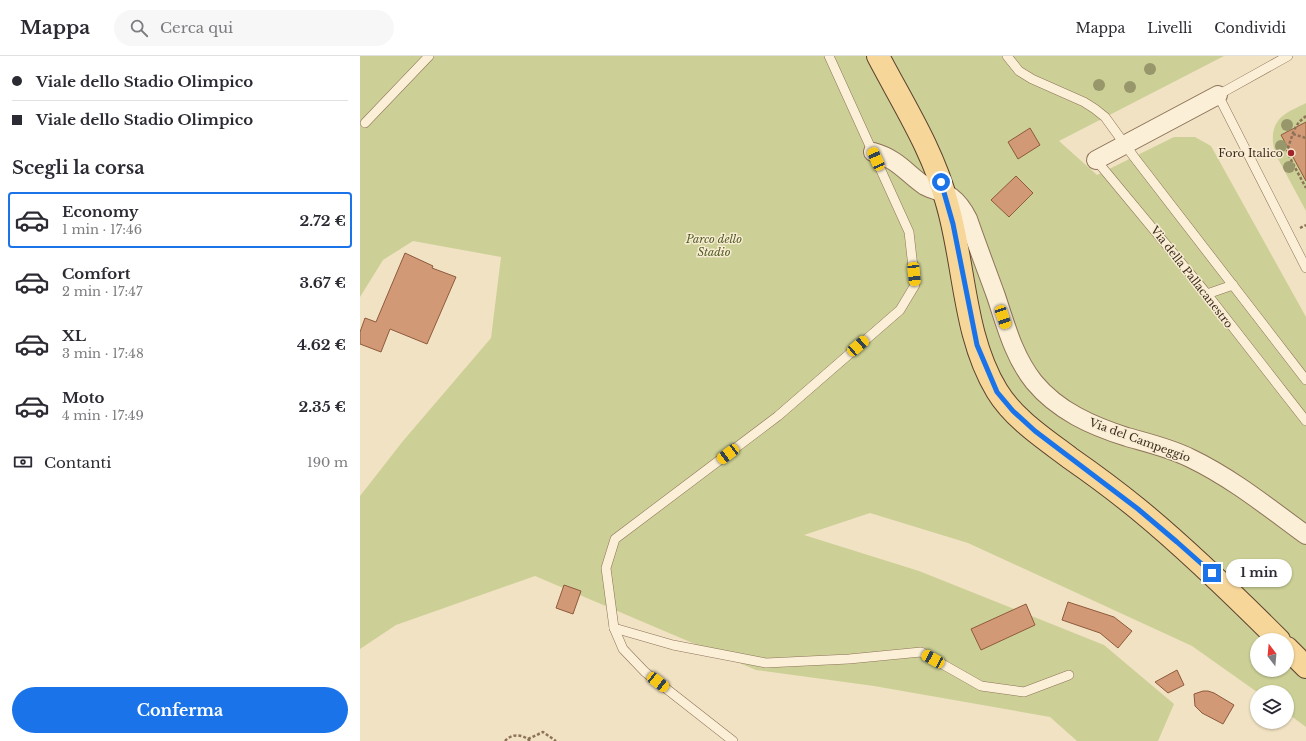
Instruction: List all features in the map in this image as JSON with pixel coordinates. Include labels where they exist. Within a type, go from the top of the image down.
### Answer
[{"type":"main road","points":[[878,56],[926,146],[944,192],[953,224],[977,345],[997,392],[1013,411],[1035,431],[1121,496],[1177,542],[1221,582],[1272,633]]},
{"type":"main road","points":[[1294,655],[1306,667]]},
{"type":"street","name":"Via della Pallacanestro","points":[[1096,160],[1125,146],[1218,95]]},
{"type":"street","name":"Via del Campeggio","points":[[873,152],[892,159],[930,188],[944,192],[958,203],[965,214],[1018,356],[1034,382],[1047,396],[1072,414],[1093,424],[1127,437],[1171,450],[1207,466],[1224,476],[1306,535]]},
{"type":"lane","points":[[365,122],[429,56]]},
{"type":"lane","points":[[733,741],[645,672],[623,649],[614,628],[606,568],[615,540],[778,416],[900,310],[915,285],[909,232],[830,56]]},
{"type":"lane","points":[[1007,56],[1019,71],[1032,79],[1065,93],[1095,109],[1105,117],[1125,146],[1306,380]]},
{"type":"lane","points":[[1288,56],[1218,95],[1306,268]]},
{"type":"lane","name":"Via della Pallacanestro","points":[[1096,160],[1206,294],[1306,421]]},
{"type":"lane","points":[[1206,294],[1233,285]]},
{"type":"lane","points":[[614,628],[673,645],[766,663],[848,659],[921,652],[981,686],[1024,692],[1069,675]]},
{"type":"path","points":[[1306,116],[1298,122],[1287,151],[1306,187]]},
{"type":"path","points":[[1293,134],[1306,138]]},
{"type":"path","points":[[504,741],[512,736],[518,735],[524,736],[529,740],[543,732],[556,741]]},
{"type":"green space","name":"Parco dello Stadio","points":[[360,56],[1224,56],[1059,141],[1097,175],[1174,137],[1195,137],[1211,146],[1306,317],[1306,727],[1294,718],[1294,685],[1250,685],[1250,687],[1192,646],[968,543],[870,513],[804,535],[919,571],[1104,645],[1174,704],[1158,741],[1077,741],[1050,717],[874,686],[756,670],[535,576],[396,625],[360,649],[360,496],[403,441],[491,338],[501,257],[413,241],[383,260],[360,297]]},
{"type":"green space","name":"Foro Italico","points":[[1306,103],[1306,211],[1277,157],[1273,134],[1279,119]]},
{"type":"building","points":[[1306,122],[1306,181],[1281,135]]},
{"type":"building","points":[[1030,128],[1040,145],[1018,159],[1008,142]]},
{"type":"building","points":[[1016,176],[1033,193],[1009,217],[991,200]]},
{"type":"building","points":[[405,253],[433,266],[432,268],[456,277],[427,344],[390,329],[381,352],[360,344],[360,332],[365,318],[376,322]]},
{"type":"building","points":[[564,585],[581,591],[573,614],[556,608]]},
{"type":"building","points":[[1068,602],[1114,617],[1132,631],[1118,648],[1100,633],[1062,620]]},
{"type":"building","points":[[1026,604],[1035,625],[981,650],[971,629]]},
{"type":"building","points":[[1177,670],[1184,685],[1168,693],[1155,682]]},
{"type":"building","points":[[1203,691],[1214,693],[1234,705],[1223,724],[1202,713],[1195,706],[1194,694]]},
{"type":"place","name":"Foro Italico","points":[[1291,153]]},
{"type":"route","points":[[941,182],[953,224],[971,322],[977,345],[997,392],[1013,411],[1035,431],[1138,509],[1212,573]]}]
